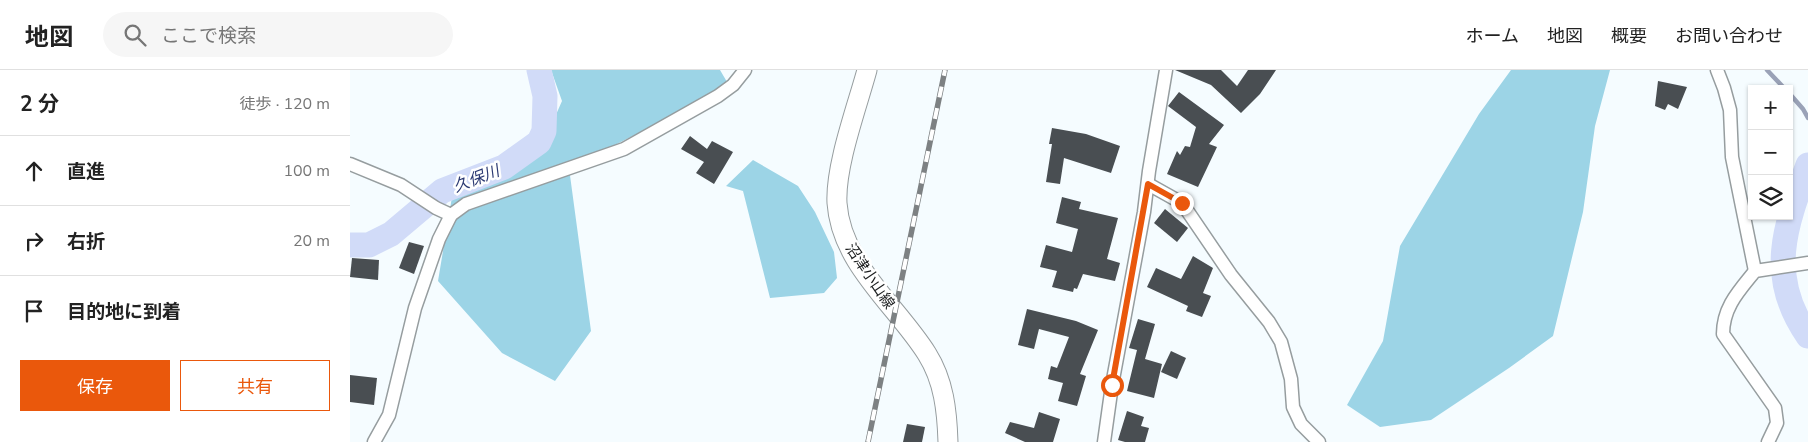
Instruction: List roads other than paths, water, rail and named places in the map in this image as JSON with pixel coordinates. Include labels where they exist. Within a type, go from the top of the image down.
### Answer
[{"type":"main road","name":"沼津小山線","points":[[867,70],[841,169],[837,202],[840,218],[845,238],[857,260],[928,355],[946,402],[948,442]]},
{"type":"street","points":[[374,442],[389,415],[415,308],[449,215],[466,204],[624,149],[718,96],[733,85],[746,70]]},
{"type":"street","points":[[1104,442],[1166,70]]},
{"type":"street","points":[[1717,70],[1730,110],[1732,157],[1759,270]]},
{"type":"street","points":[[350,164],[401,185],[449,215]]},
{"type":"street","points":[[1148,184],[1182,203],[1231,275],[1269,322],[1281,342],[1291,379],[1293,407],[1300,424],[1319,442]]},
{"type":"street","points":[[1768,442],[1777,423],[1775,408],[1723,334],[1723,320],[1734,298],[1759,270],[1806,264]]},
{"type":"waterway","name":"久保川","points":[[350,245],[369,245],[391,234],[442,191],[504,167],[539,142],[544,131],[545,96],[539,70]]},
{"type":"waterway","points":[[1767,70],[1781,85]]},
{"type":"waterway","points":[[1793,98],[1808,118]]},
{"type":"waterway","points":[[1808,165],[1792,209],[1787,230],[1783,272],[1787,293],[1795,314],[1808,336]]},
{"type":"railway","points":[[868,442],[945,70]]}]
